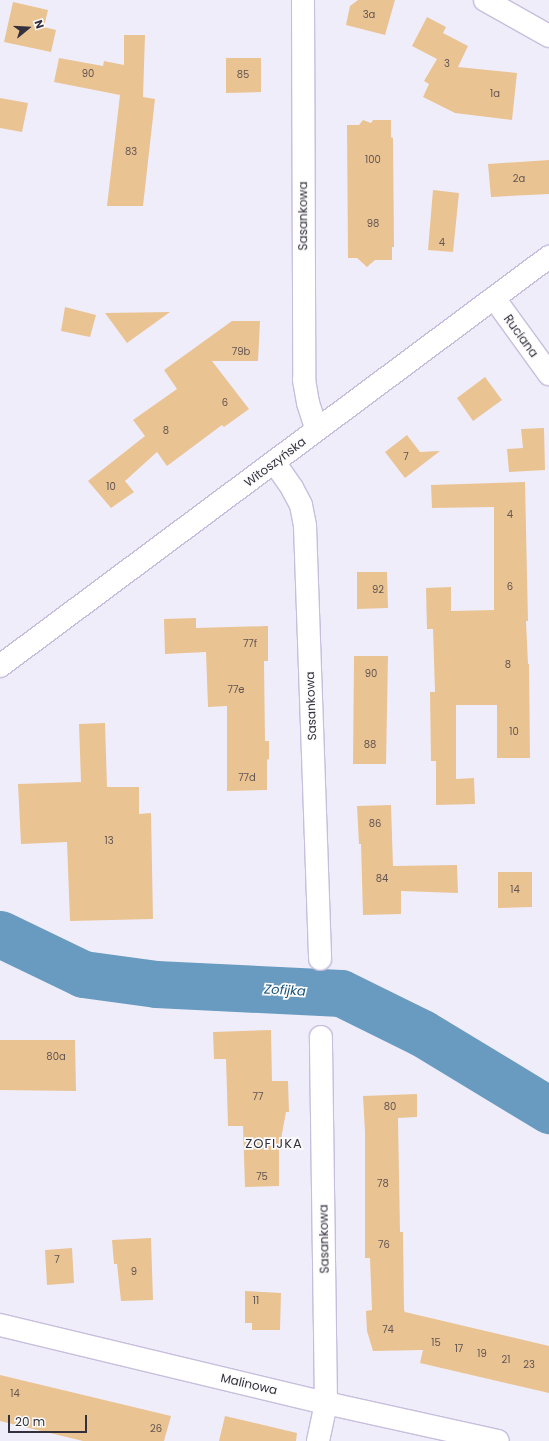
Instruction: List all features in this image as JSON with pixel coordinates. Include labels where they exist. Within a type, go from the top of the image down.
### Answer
[{"type":"street","name":"Sasankowa","points":[[303,0],[304,380],[308,403],[317,430]]},
{"type":"street","points":[[485,0],[549,36]]},
{"type":"street","name":"Witoszyńska","points":[[0,666],[549,257]]},
{"type":"street","name":"Ruciana","points":[[494,298],[549,374]]},
{"type":"street","name":"Sasankowa","points":[[274,462],[292,488],[301,505],[305,526],[320,959]]},
{"type":"street","name":"Sasankowa","points":[[318,1441],[326,1402],[321,1037]]},
{"type":"street","name":"Malinowa","points":[[0,1325],[498,1441]]},
{"type":"building","points":[[358,0],[395,0],[385,35],[346,25],[350,6]]},
{"type":"building","points":[[13,2],[48,10],[44,27],[56,30],[51,52],[4,42]]},
{"type":"building","points":[[427,17],[446,27],[443,33],[468,46],[458,67],[517,73],[512,120],[455,113],[423,97],[429,84],[424,81],[437,59],[412,46]]},
{"type":"building","points":[[124,35],[145,35],[143,97],[155,99],[143,206],[107,206],[120,95],[54,82],[59,58],[103,66],[104,61],[124,65]]},
{"type":"building","points":[[226,58],[261,58],[261,92],[226,93]]},
{"type":"building","points":[[0,98],[28,103],[22,132],[0,128]]},
{"type":"building","points":[[363,120],[371,123],[373,120],[391,120],[391,137],[393,138],[394,247],[392,247],[392,260],[375,260],[367,267],[357,258],[348,258],[347,125],[359,125]]},
{"type":"building","points":[[549,160],[549,194],[491,197],[488,164]]},
{"type":"building","points":[[433,190],[459,193],[453,252],[428,250]]},
{"type":"building","points":[[65,307],[96,315],[90,337],[61,331]]},
{"type":"building","points":[[170,312],[127,343],[105,313]]},
{"type":"building","points":[[232,321],[260,321],[258,361],[212,361],[249,409],[224,427],[222,425],[167,466],[157,452],[125,481],[134,492],[111,508],[88,481],[145,436],[133,420],[177,389],[164,370]]},
{"type":"building","points":[[485,377],[502,400],[473,421],[457,398]]},
{"type":"building","points":[[544,428],[545,470],[509,472],[507,449],[523,448],[521,429]]},
{"type":"building","points":[[407,435],[420,452],[440,451],[405,478],[385,452]]},
{"type":"building","points":[[525,482],[528,621],[526,621],[529,664],[530,758],[497,758],[497,705],[456,705],[456,779],[474,778],[475,804],[436,805],[436,761],[431,761],[430,692],[435,692],[433,629],[427,629],[426,588],[451,587],[451,611],[494,610],[494,507],[432,508],[431,485]]},
{"type":"building","points":[[357,572],[387,572],[388,608],[357,609]]},
{"type":"building","points":[[196,618],[196,628],[268,626],[268,661],[264,661],[265,741],[269,741],[269,759],[267,760],[267,790],[227,791],[227,706],[208,707],[206,652],[165,654],[164,619]]},
{"type":"building","points":[[354,656],[388,656],[386,764],[353,764]]},
{"type":"building","points":[[105,723],[107,787],[139,787],[139,814],[151,813],[153,919],[70,921],[67,842],[21,844],[18,784],[81,782],[79,724]]},
{"type":"building","points":[[391,805],[393,866],[457,865],[458,893],[401,891],[401,914],[363,915],[361,844],[359,844],[357,806]]},
{"type":"building","points":[[498,872],[532,872],[532,907],[498,908]]},
{"type":"building","points":[[271,1030],[272,1081],[288,1081],[289,1112],[286,1112],[279,1150],[279,1186],[245,1187],[243,1126],[228,1126],[226,1059],[214,1059],[213,1032]]},
{"type":"building","points":[[0,1040],[75,1040],[76,1091],[0,1090]]},
{"type":"building","points":[[417,1094],[417,1117],[398,1118],[400,1232],[403,1232],[404,1310],[405,1312],[549,1346],[549,1393],[420,1363],[423,1350],[373,1351],[367,1331],[366,1311],[372,1310],[370,1258],[365,1258],[365,1132],[363,1096]]},
{"type":"building","points":[[151,1238],[153,1300],[121,1301],[117,1264],[114,1264],[112,1240]]},
{"type":"building","points":[[72,1248],[74,1283],[47,1285],[45,1250]]},
{"type":"building","points":[[245,1291],[281,1293],[280,1330],[252,1330],[252,1323],[245,1323]]},
{"type":"building","points":[[0,1375],[171,1416],[164,1441],[83,1441],[0,1421]]},
{"type":"building","points":[[225,1416],[297,1433],[296,1441],[219,1441]]},
{"type":"waterway","name":"Zofijka","points":[[0,934],[83,974],[156,984],[341,993],[422,1033],[549,1110]]},
{"type":"district","name":"ZOFIJKA","points":[[274,1144]]}]
